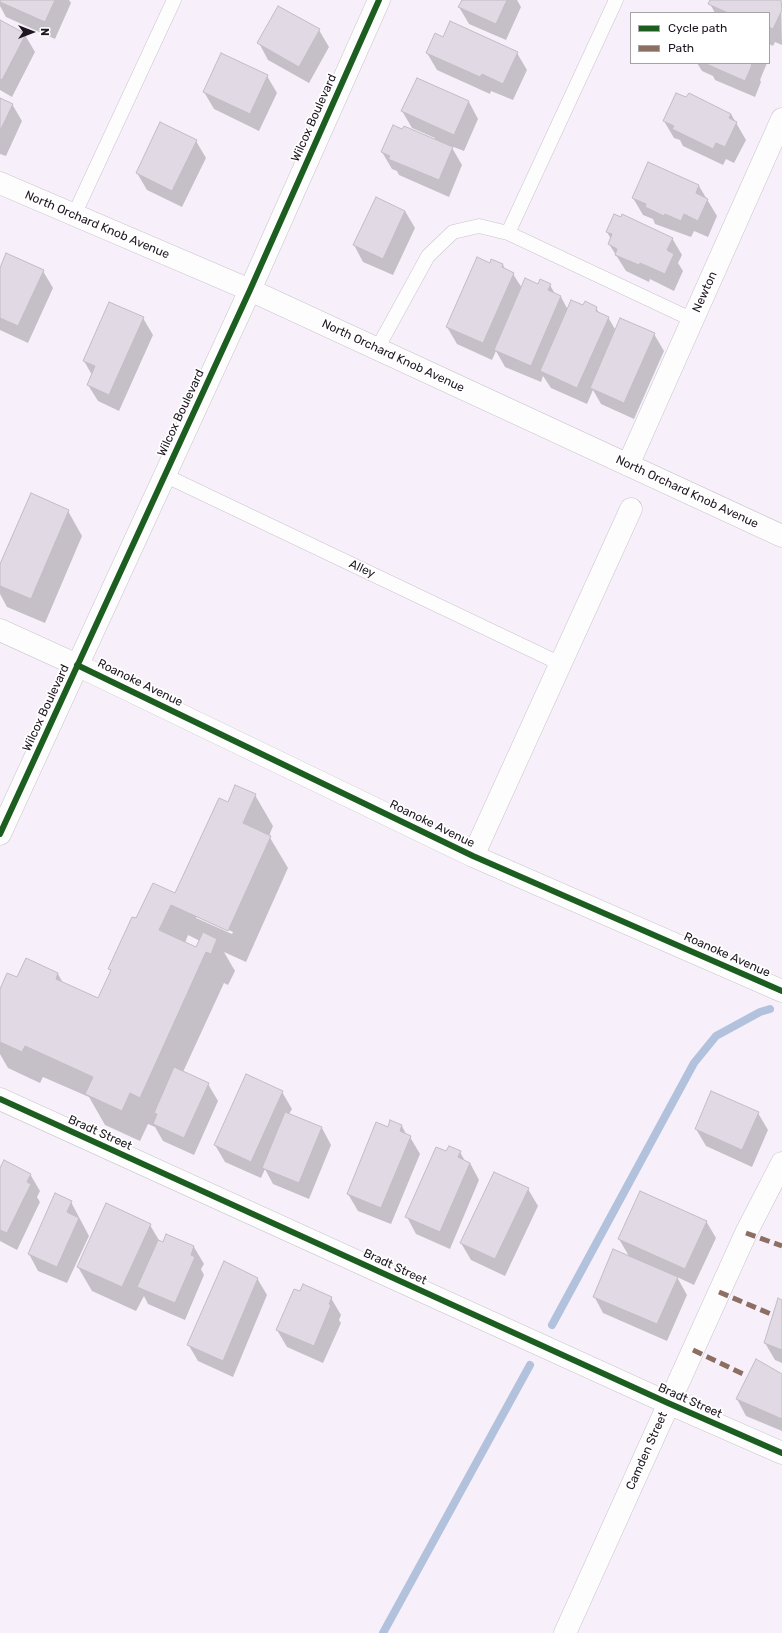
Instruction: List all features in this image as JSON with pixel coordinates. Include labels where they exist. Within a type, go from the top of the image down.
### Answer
[{"type":"street","name":"Wilcox Boulevard","points":[[0,834],[250,290],[379,0]]},
{"type":"street","name":"Newton","points":[[628,465],[782,119]]},
{"type":"street","name":"North Orchard Knob Avenue","points":[[0,183],[250,290],[782,536]]},
{"type":"street","points":[[473,856],[631,509]]},
{"type":"street","name":"Roanoke Avenue","points":[[0,630],[77,665],[473,856],[782,991]]},
{"type":"street","name":"Bradt Street","points":[[0,1099],[668,1403],[782,1453]]},
{"type":"street","name":"Camden Street","points":[[565,1633],[746,1233],[782,1163]]},
{"type":"lane","points":[[74,215],[174,0]]},
{"type":"lane","points":[[508,233],[616,0]]},
{"type":"lane","points":[[377,349],[428,256],[453,232],[480,226],[508,233],[693,320]]},
{"type":"lane","name":"Alley","points":[[164,475],[561,664]]},
{"type":"building","points":[[0,0],[55,0],[45,22],[0,2]]},
{"type":"building","points":[[462,0],[507,0],[496,24],[458,7]]},
{"type":"building","points":[[710,0],[781,0],[782,10],[773,29],[770,28],[770,12],[726,12],[708,4]]},
{"type":"building","points":[[278,6],[320,29],[299,67],[257,43]]},
{"type":"building","points":[[0,20],[26,34],[2,80],[0,79]]},
{"type":"building","points":[[450,21],[518,52],[503,84],[482,74],[480,77],[426,53],[435,33],[443,37]]},
{"type":"building","points":[[221,53],[268,75],[250,114],[203,92]]},
{"type":"building","points":[[706,64],[751,64],[752,65],[745,81]]},
{"type":"building","points":[[417,78],[469,101],[454,135],[401,111]]},
{"type":"building","points":[[676,93],[686,97],[689,93],[731,114],[729,118],[737,122],[725,147],[716,143],[713,149],[672,129],[674,126],[663,121]]},
{"type":"building","points":[[0,98],[13,104],[0,131]]},
{"type":"building","points":[[160,122],[197,140],[172,191],[136,173]]},
{"type":"building","points":[[393,125],[402,129],[404,126],[453,147],[439,180],[388,159],[390,156],[381,152]]},
{"type":"building","points":[[648,162],[699,185],[696,193],[708,199],[698,221],[684,214],[681,221],[665,214],[664,216],[645,207],[646,204],[632,198]]},
{"type":"building","points":[[376,197],[405,211],[383,259],[353,245]]},
{"type":"building","points":[[614,214],[621,217],[622,214],[673,238],[667,250],[674,254],[665,274],[640,263],[639,265],[615,255],[617,249],[608,244],[612,234],[606,232]]},
{"type":"building","points":[[6,253],[44,270],[18,326],[0,318],[0,268]]},
{"type":"building","points":[[477,257],[490,263],[491,259],[503,264],[502,267],[514,273],[483,343],[446,327]]},
{"type":"building","points":[[525,278],[538,284],[540,279],[551,284],[548,290],[561,296],[531,366],[494,350]]},
{"type":"building","points":[[571,300],[583,305],[585,301],[597,307],[596,311],[609,317],[577,388],[540,371]]},
{"type":"building","points":[[109,302],[144,317],[109,395],[87,385],[95,366],[83,361]]},
{"type":"building","points":[[620,318],[655,333],[624,403],[590,388]]},
{"type":"building","points":[[31,493],[69,510],[31,599],[0,586],[0,564]]},
{"type":"building","points":[[235,785],[256,794],[243,823],[271,836],[228,931],[171,905],[159,930],[196,947],[203,932],[217,939],[211,954],[206,952],[140,1098],[130,1093],[122,1111],[85,1094],[93,1077],[25,1046],[22,1052],[0,1042],[0,989],[7,973],[17,977],[26,958],[58,973],[56,979],[98,998],[111,970],[108,969],[132,917],[136,918],[153,883],[175,893],[219,798],[228,802]]},
{"type":"building","points":[[174,1067],[209,1083],[184,1138],[153,1124],[157,1114],[154,1113]]},
{"type":"building","points":[[246,1074],[283,1091],[251,1162],[214,1145]]},
{"type":"building","points":[[711,1091],[759,1112],[742,1150],[695,1129]]},
{"type":"building","points":[[285,1112],[322,1127],[299,1183],[262,1168]]},
{"type":"building","points":[[390,1120],[402,1125],[400,1131],[411,1136],[381,1208],[347,1194],[376,1122],[388,1127]]},
{"type":"building","points":[[449,1146],[461,1151],[458,1157],[470,1163],[440,1232],[405,1217],[436,1147],[446,1151]]},
{"type":"building","points":[[4,1160],[31,1174],[27,1182],[31,1184],[7,1233],[0,1230],[0,1168]]},
{"type":"building","points":[[494,1172],[529,1188],[495,1259],[460,1243]]},
{"type":"building","points":[[640,1191],[707,1221],[685,1269],[618,1239]]},
{"type":"building","points":[[55,1193],[72,1201],[67,1212],[79,1218],[57,1267],[28,1254]]},
{"type":"building","points":[[106,1203],[151,1224],[122,1287],[77,1267]]},
{"type":"building","points":[[166,1234],[194,1246],[191,1255],[195,1257],[175,1303],[137,1287],[158,1240],[163,1242]]},
{"type":"building","points":[[613,1249],[678,1277],[657,1324],[593,1297]]},
{"type":"building","points":[[224,1261],[258,1278],[223,1361],[187,1345]]},
{"type":"building","points":[[303,1284],[332,1297],[329,1304],[331,1305],[314,1346],[276,1330],[294,1289],[300,1291]]},
{"type":"building","points":[[778,1298],[782,1300],[782,1350],[764,1343]]},
{"type":"building","points":[[756,1359],[782,1374],[782,1419],[736,1399]]},
{"type":"waterway","points":[[552,1325],[694,1063],[716,1036],[760,1012],[770,1009]]},
{"type":"waterway","points":[[383,1633],[530,1365]]},
{"type":"marked path","points":[[746,1233],[782,1246]]},
{"type":"marked path","points":[[719,1292],[773,1315]]},
{"type":"marked path","points":[[693,1350],[747,1376]]},
{"type":"cycle path","points":[[0,834],[250,290],[379,0]]},
{"type":"cycle path","points":[[77,665],[473,856],[782,991]]},
{"type":"cycle path","points":[[0,1099],[668,1403],[782,1453]]}]
